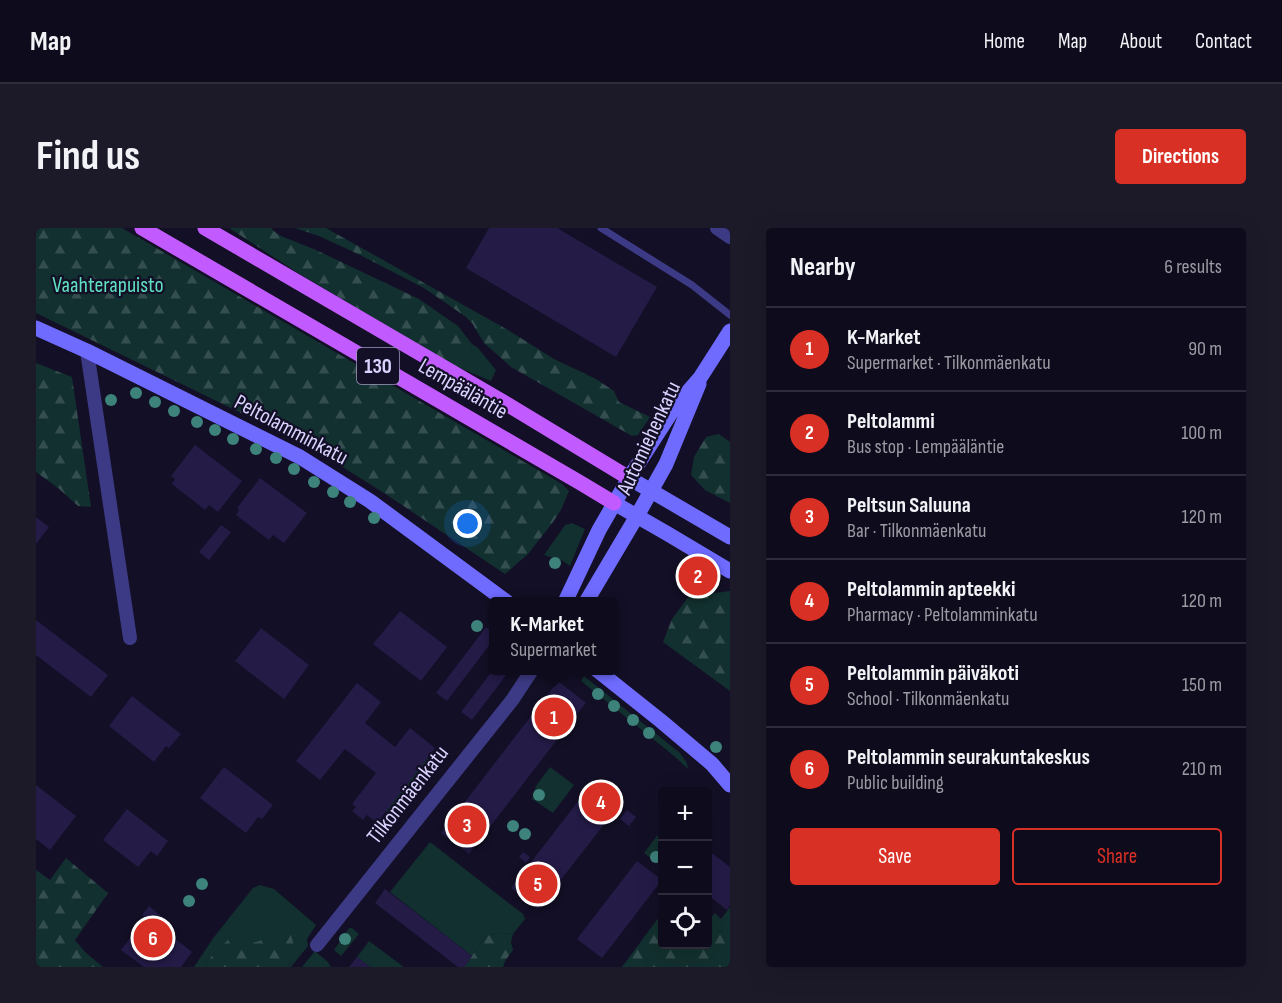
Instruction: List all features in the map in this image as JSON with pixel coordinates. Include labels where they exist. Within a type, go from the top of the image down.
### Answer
[{"type":"main road","name":"Lempääläntie","points":[[142,228],[614,503]]},
{"type":"main road","name":"Lempääläntie","points":[[205,228],[629,478]]},
{"type":"street","points":[[717,228],[730,237]]},
{"type":"street","name":"Peltolamminkatu","points":[[36,328],[87,351],[309,462],[370,501],[500,597]]},
{"type":"street","name":"Automiehenkatu","points":[[629,478],[674,408],[700,378],[730,331]]},
{"type":"street","points":[[87,351],[130,638]]},
{"type":"street","name":"Automiehenkatu","points":[[637,516],[666,464],[698,389],[700,378]]},
{"type":"street","points":[[567,597],[599,530],[629,478]]},
{"type":"street","name":"Lempääläntie","points":[[629,478],[730,537]]},
{"type":"street","name":"Lempääläntie","points":[[614,503],[730,572]]},
{"type":"street","points":[[589,597],[637,516]]},
{"type":"street","name":"Tilkonmäenkatu","points":[[316,945],[513,699],[529,675]]},
{"type":"street","points":[[603,675],[712,764],[730,785]]},
{"type":"lane","points":[[601,228],[692,285],[730,315]]},
{"type":"green space","name":"Vaahterapuisto","points":[[36,228],[122,228],[562,484],[569,491],[561,510],[528,554],[505,574],[325,456],[36,313]]},
{"type":"green space","points":[[229,228],[271,228],[281,236],[419,299],[458,326],[472,344],[464,366],[456,367],[298,273]]},
{"type":"green space","points":[[295,228],[326,228],[508,330],[554,359],[596,379],[614,391],[619,402],[650,417],[638,435],[632,436],[511,367],[484,343],[466,317],[424,288],[358,254]]},
{"type":"green space","points":[[472,344],[496,370],[491,381],[457,367],[470,352]]},
{"type":"green space","points":[[36,363],[72,377],[91,507],[78,506],[36,472]]},
{"type":"green space","points":[[719,434],[730,442],[730,503],[705,490],[691,475],[694,457],[706,437]]},
{"type":"green space","points":[[572,523],[585,529],[570,566],[563,561],[544,555],[565,525]]},
{"type":"green space","points":[[695,588],[715,593],[730,591],[730,691],[663,642],[672,619]]},
{"type":"green space","points":[[584,676],[680,753],[688,769],[581,681]]},
{"type":"green space","points":[[444,755],[446,756],[397,819],[386,811],[427,758],[437,765]]},
{"type":"green space","points":[[550,767],[574,785],[553,813],[532,799],[536,786]]},
{"type":"green space","points":[[658,834],[658,860],[656,862],[644,853]]},
{"type":"green space","points":[[430,842],[523,914],[525,919],[513,934],[498,933],[486,936],[472,956],[390,892]]},
{"type":"green space","points":[[66,858],[108,893],[75,940],[103,967],[36,967],[36,870],[50,880]]},
{"type":"green space","points":[[260,885],[274,889],[316,925],[307,939],[308,946],[291,967],[287,967],[292,962],[214,953],[203,967],[194,967],[214,937],[253,888]]},
{"type":"green space","points":[[730,907],[730,967],[622,967],[658,918],[658,949],[712,949],[712,916],[715,913],[721,919]]},
{"type":"green space","points":[[349,928],[359,934],[341,956],[334,950]]},
{"type":"green space","points":[[286,933],[291,935],[295,952],[287,967],[203,967],[228,940],[252,943]]},
{"type":"green space","points":[[498,933],[513,934],[511,942],[513,950],[503,967],[464,967],[486,936]]},
{"type":"green space","points":[[369,941],[404,967],[370,967],[357,957]]},
{"type":"green space","points":[[315,951],[328,962],[331,967],[302,967]]},
{"type":"building","points":[[489,228],[557,228],[657,287],[616,357],[466,268]]},
{"type":"building","points":[[195,445],[242,481],[218,512],[209,505],[205,510],[172,484],[175,479],[171,476]]},
{"type":"building","points":[[260,478],[307,513],[284,543],[273,535],[269,540],[236,515],[239,510],[237,508]]},
{"type":"building","points":[[36,517],[49,527],[36,544]]},
{"type":"building","points":[[221,525],[231,532],[209,560],[199,552]]},
{"type":"building","points":[[400,611],[447,647],[421,681],[373,644]]},
{"type":"building","points":[[36,620],[108,675],[91,697],[36,655]]},
{"type":"building","points":[[486,627],[489,630],[489,646],[447,701],[436,693]]},
{"type":"building","points":[[261,628],[309,665],[284,699],[235,661]]},
{"type":"building","points":[[489,675],[506,675],[472,720],[461,712]]},
{"type":"building","points":[[558,681],[586,703],[573,719],[571,729],[563,732],[469,854],[441,833]]},
{"type":"building","points":[[357,683],[381,702],[365,723],[395,747],[410,728],[435,748],[377,823],[367,815],[363,820],[352,811],[356,807],[352,804],[376,773],[345,749],[320,780],[296,761]]},
{"type":"building","points":[[132,696],[181,734],[169,748],[166,746],[154,762],[109,726]]},
{"type":"building","points":[[224,767],[273,805],[262,819],[258,817],[246,833],[200,798]]},
{"type":"building","points":[[593,782],[620,804],[538,909],[511,888]]},
{"type":"building","points":[[36,785],[76,816],[50,850],[36,839]]},
{"type":"building","points":[[127,809],[168,841],[157,856],[151,851],[138,867],[103,840]]},
{"type":"building","points":[[627,810],[636,817],[629,826],[620,819]]},
{"type":"building","points":[[523,852],[530,857],[526,863],[519,857]]},
{"type":"building","points":[[712,853],[730,867],[730,905],[727,910],[712,898]]},
{"type":"building","points":[[637,861],[658,877],[658,885],[602,958],[577,939]]},
{"type":"building","points":[[385,889],[472,956],[464,967],[458,967],[375,903]]},
{"type":"building","points":[[149,906],[166,920],[160,927],[192,952],[181,967],[144,967],[121,950],[146,918],[142,915]]},
{"type":"building","points":[[357,957],[370,967],[349,967]]},
{"type":"place","name":"Peltolammi","points":[[698,576]]},
{"type":"place","name":"K-Market","points":[[554,717]]},
{"type":"place","name":"Peltolammin apteekki","points":[[601,802]]},
{"type":"place","name":"Peltsun Saluuna","points":[[467,825]]},
{"type":"place","name":"Peltolammin päiväkoti","points":[[538,884]]},
{"type":"place","name":"Peltolammin seurakuntakeskus","points":[[153,938]]}]
